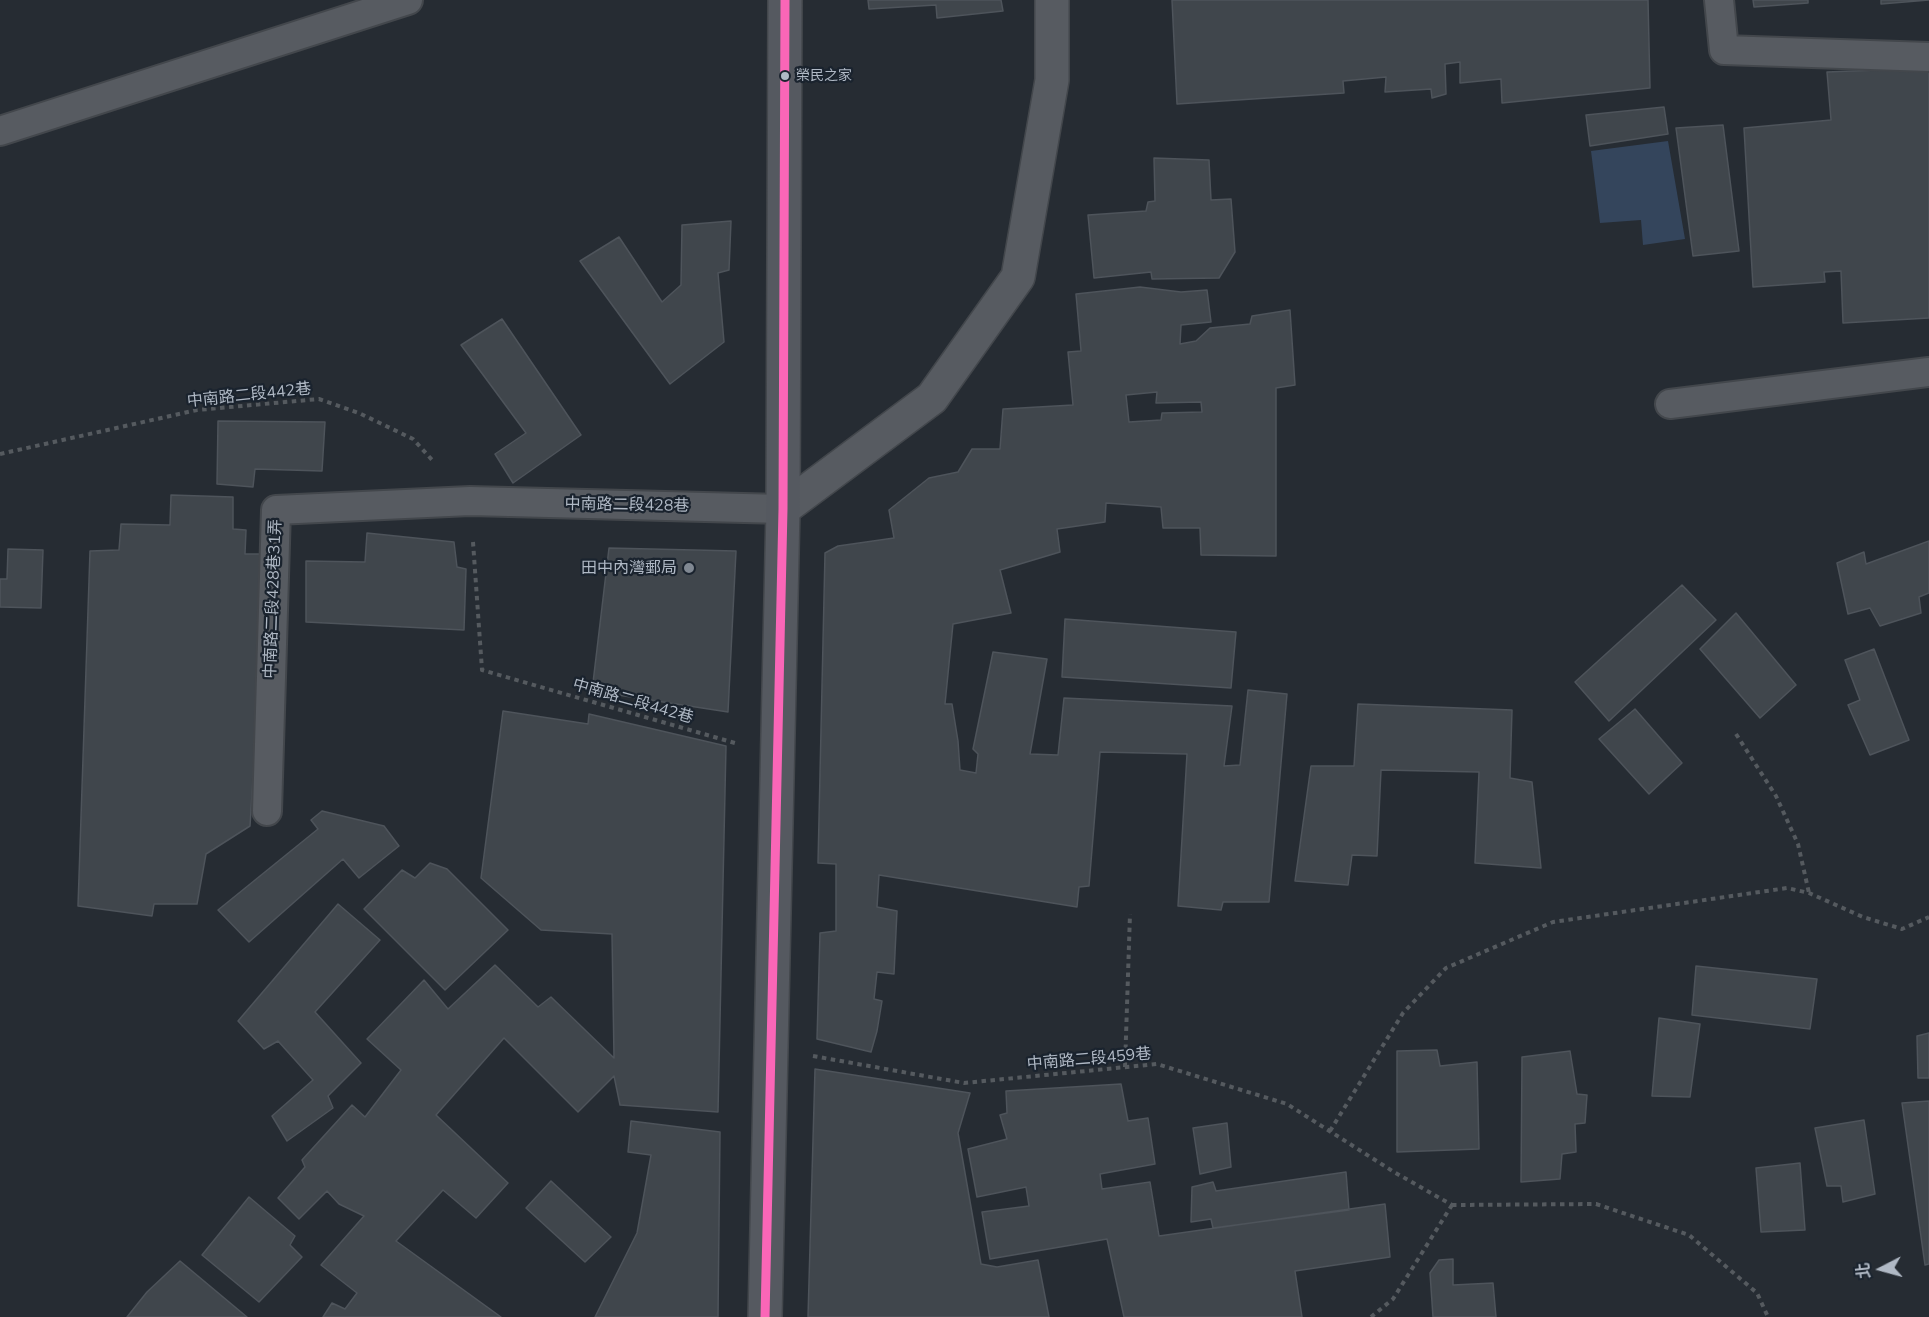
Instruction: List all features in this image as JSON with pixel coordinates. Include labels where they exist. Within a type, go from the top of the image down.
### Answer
[{"type":"main road","points":[[765,1317],[783,508],[785,0]]},
{"type":"street","points":[[783,508],[932,398],[1018,277],[1052,80],[1052,0]]},
{"type":"lane","points":[[0,131],[408,0]]},
{"type":"lane","points":[[1719,0],[1724,50],[1929,57]]},
{"type":"lane","points":[[1670,404],[1929,372]]},
{"type":"lane","name":"中南路二段428巷","points":[[470,501],[783,508]]},
{"type":"lane","name":"中南路二段428巷31弄","points":[[267,811],[276,510],[470,501]]},
{"type":"path","name":"中南路二段442巷","points":[[0,454],[197,410],[319,399],[359,413],[413,439],[470,501],[482,670],[777,754]]},
{"type":"path","points":[[1736,734],[1776,796],[1798,844],[1809,893]]},
{"type":"path","points":[[1330,1131],[1404,1013],[1446,968],[1553,922],[1787,888],[1809,893],[1863,917],[1902,929],[1929,917]]},
{"type":"path","points":[[1125,1067],[1130,914]]},
{"type":"path","name":"中南路二段459巷","points":[[770,1048],[964,1083],[1157,1064],[1287,1104],[1394,1172],[1452,1205]]},
{"type":"path","points":[[1371,1317],[1393,1299],[1452,1205],[1596,1204],[1689,1235],[1757,1293],[1768,1317]]},
{"type":"water","points":[[1668,141],[1685,239],[1643,245],[1641,220],[1600,223],[1591,151]]},
{"type":"building","points":[[868,0],[1001,0],[1003,11],[937,18],[936,5],[869,9]]},
{"type":"building","points":[[1172,0],[1648,0],[1650,88],[1502,103],[1501,79],[1460,83],[1460,62],[1445,64],[1446,94],[1432,98],[1431,89],[1385,92],[1386,77],[1343,81],[1344,93],[1177,104]]},
{"type":"building","points":[[1753,0],[1808,0],[1808,3],[1754,7]]},
{"type":"building","points":[[1881,0],[1929,0],[1881,4]]},
{"type":"building","points":[[1929,68],[1929,318],[1843,323],[1841,271],[1824,272],[1825,282],[1753,287],[1744,128],[1831,120],[1827,72]]},
{"type":"building","points":[[1664,107],[1668,134],[1590,146],[1586,115]]},
{"type":"building","points":[[1723,125],[1739,251],[1693,256],[1676,128]]},
{"type":"building","points":[[1154,158],[1209,160],[1211,200],[1231,199],[1235,252],[1219,278],[1152,279],[1151,272],[1094,278],[1088,215],[1146,211],[1148,202],[1155,201]]},
{"type":"building","points":[[731,221],[729,270],[718,273],[724,342],[670,384],[580,261],[619,237],[662,302],[681,285],[682,225]]},
{"type":"building","points":[[1140,287],[1181,292],[1207,290],[1211,322],[1181,325],[1180,344],[1196,341],[1210,328],[1250,324],[1252,316],[1290,310],[1295,385],[1276,388],[1276,556],[1201,555],[1200,528],[1163,528],[1161,507],[1106,503],[1105,522],[1057,529],[1060,552],[1000,570],[1011,613],[953,624],[945,704],[952,704],[960,770],[976,773],[978,754],[973,749],[993,652],[1047,659],[1030,754],[1058,755],[1064,698],[1232,706],[1224,766],[1240,765],[1248,690],[1287,694],[1269,902],[1223,902],[1221,910],[1178,906],[1187,754],[1100,752],[1089,886],[1079,887],[1077,907],[879,875],[877,907],[897,911],[894,974],[877,972],[874,999],[882,1001],[871,1052],[817,1039],[820,933],[836,931],[836,864],[818,863],[825,553],[838,546],[894,538],[889,510],[929,478],[958,472],[972,449],[1000,449],[1003,409],[1073,405],[1068,352],[1081,351],[1076,294]],"holes":[[[1157,392],[1156,403],[1201,402],[1202,412],[1162,413],[1161,420],[1129,422],[1126,395]]]},
{"type":"building","points":[[502,319],[581,435],[513,483],[495,454],[526,433],[461,345]]},
{"type":"building","points":[[218,421],[325,422],[322,471],[255,469],[253,487],[217,484]]},
{"type":"building","points":[[171,495],[233,497],[233,529],[246,530],[245,554],[267,554],[250,826],[206,854],[197,904],[154,904],[152,916],[78,906],[90,551],[119,550],[121,524],[170,525]]},
{"type":"building","points":[[367,533],[454,542],[457,567],[466,569],[464,630],[306,622],[306,561],[365,562]]},
{"type":"building","points":[[1929,541],[1929,593],[1919,597],[1921,613],[1880,626],[1870,608],[1848,614],[1837,563],[1864,552],[1866,564]]},
{"type":"building","points":[[609,548],[736,551],[728,712],[592,691]]},
{"type":"building","points":[[8,549],[43,550],[41,608],[0,607],[0,579],[7,579]]},
{"type":"building","points":[[1682,585],[1716,620],[1609,721],[1575,682]]},
{"type":"building","points":[[1736,613],[1796,685],[1760,718],[1700,649]]},
{"type":"building","points":[[1065,619],[1236,632],[1231,688],[1062,677]]},
{"type":"building","points":[[1874,649],[1909,740],[1870,755],[1848,705],[1860,700],[1845,660]]},
{"type":"building","points":[[1358,704],[1512,710],[1510,778],[1532,782],[1541,868],[1475,863],[1479,772],[1381,770],[1377,856],[1352,855],[1348,885],[1295,881],[1311,766],[1354,766]]},
{"type":"building","points":[[1635,709],[1682,763],[1649,794],[1599,739]]},
{"type":"building","points":[[503,711],[588,724],[589,714],[726,746],[718,1112],[620,1105],[614,1076],[578,1112],[504,1038],[436,1115],[508,1183],[476,1218],[443,1190],[396,1241],[501,1317],[323,1317],[332,1303],[345,1309],[357,1293],[321,1265],[364,1216],[339,1204],[327,1191],[299,1219],[278,1198],[305,1167],[302,1160],[352,1105],[365,1117],[401,1070],[367,1039],[424,980],[448,1009],[495,965],[538,1007],[551,997],[614,1058],[612,934],[541,930],[481,878]]},
{"type":"building","points":[[322,811],[384,826],[399,846],[359,878],[343,859],[249,942],[218,910],[318,829],[311,820]]},
{"type":"building","points":[[430,863],[447,869],[508,930],[445,990],[364,909],[402,870],[415,878]]},
{"type":"building","points":[[338,904],[380,940],[315,1012],[361,1063],[328,1096],[333,1108],[287,1141],[272,1116],[313,1080],[278,1041],[264,1049],[238,1021]]},
{"type":"building","points":[[1696,966],[1817,979],[1810,1029],[1692,1015]]},
{"type":"building","points":[[1659,1018],[1700,1024],[1690,1097],[1652,1096]]},
{"type":"building","points":[[1929,1033],[1929,1078],[1918,1078],[1917,1036]]},
{"type":"building","points":[[1437,1050],[1440,1066],[1477,1062],[1479,1149],[1397,1152],[1397,1051]]},
{"type":"building","points":[[1570,1051],[1577,1094],[1587,1095],[1585,1123],[1575,1124],[1576,1152],[1562,1154],[1560,1179],[1521,1182],[1522,1057]]},
{"type":"building","points":[[815,1069],[970,1093],[958,1133],[981,1264],[997,1267],[1038,1260],[1049,1317],[808,1317]]},
{"type":"building","points":[[1121,1084],[1128,1121],[1148,1118],[1155,1164],[1100,1174],[1102,1189],[1150,1182],[1159,1236],[1385,1204],[1390,1257],[1295,1271],[1302,1317],[1124,1317],[1107,1239],[990,1259],[982,1212],[1029,1206],[1026,1187],[977,1197],[968,1149],[1007,1139],[1000,1115],[1007,1113],[1006,1091]]},
{"type":"building","points":[[1929,1101],[1929,1264],[1925,1265],[1902,1103]]},
{"type":"building","points":[[1864,1120],[1875,1194],[1843,1202],[1841,1186],[1827,1186],[1815,1128]]},
{"type":"building","points":[[631,1121],[720,1132],[718,1317],[595,1317],[637,1233],[651,1155],[628,1152]]},
{"type":"building","points":[[1227,1123],[1231,1167],[1200,1174],[1193,1128]]},
{"type":"building","points":[[1800,1163],[1805,1230],[1761,1232],[1756,1168]]},
{"type":"building","points":[[1346,1172],[1349,1210],[1213,1228],[1211,1219],[1191,1222],[1192,1187],[1213,1182],[1216,1191]]},
{"type":"building","points":[[551,1181],[611,1237],[585,1262],[526,1208]]},
{"type":"building","points":[[249,1197],[295,1236],[290,1245],[302,1257],[259,1302],[202,1255]]},
{"type":"building","points":[[1453,1259],[1453,1285],[1493,1283],[1496,1317],[1433,1317],[1430,1273],[1439,1260]]},
{"type":"building","points":[[180,1261],[247,1317],[127,1317],[147,1292]]},
{"type":"transit line","points":[[765,1317],[783,509],[785,0]]},
{"type":"place","name":"榮民之家","points":[[785,76]]},
{"type":"place","name":"田中內灣郵局","points":[[689,568]]}]
